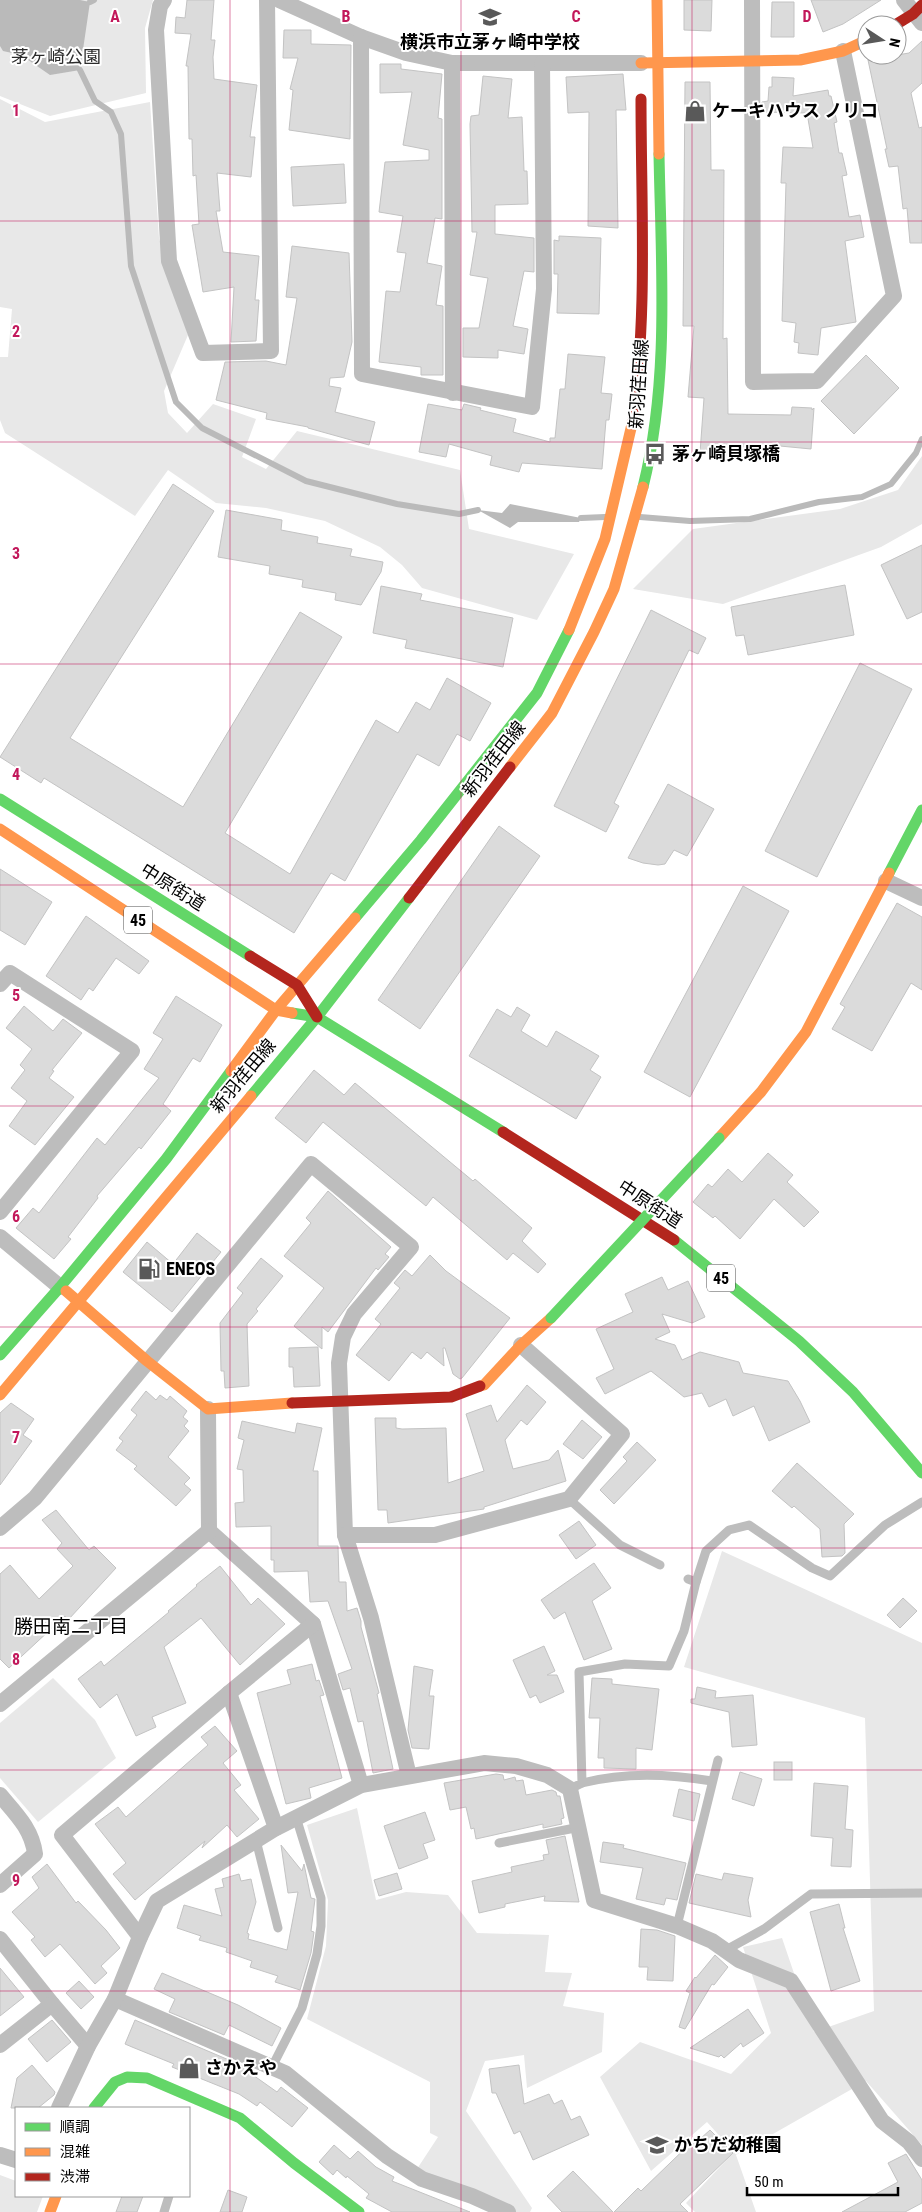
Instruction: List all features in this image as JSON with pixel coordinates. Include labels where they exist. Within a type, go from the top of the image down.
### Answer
[{"type":"street","points":[[164,0],[160,6],[156,30],[169,262],[203,353],[271,351],[267,0]]},
{"type":"street","points":[[279,0],[361,37],[406,53],[452,63],[542,63],[644,67],[800,60],[843,51],[857,45]]},
{"type":"street","name":"新羽荏田線","points":[[0,1355],[60,1287],[166,1159],[276,1010],[421,840],[537,693],[572,625],[605,539],[630,437],[639,377],[642,330],[644,67],[658,0]]},
{"type":"street","points":[[752,0],[753,382],[817,381],[894,296],[843,51]]},
{"type":"street","points":[[904,0],[919,14],[907,20]]},
{"type":"street","points":[[361,37],[362,374],[532,407],[544,289],[542,63]]},
{"type":"street","points":[[452,63],[453,393]]},
{"type":"street","name":"新羽荏田線","points":[[0,1395],[317,1016],[552,713],[614,589],[629,541],[652,449],[659,392],[660,342],[644,67]]},
{"type":"street","name":"中原街道","points":[[0,799],[297,985],[317,1016]]},
{"type":"street","points":[[0,1237],[147,1361],[208,1408],[451,1396],[484,1385],[521,1345],[550,1318],[762,1092],[806,1032],[922,810]]},
{"type":"street","name":"中原街道","points":[[0,829],[276,1010],[317,1016],[663,1232],[799,1341],[853,1392],[922,1473]]},
{"type":"street","points":[[886,881],[922,898]]},
{"type":"street","points":[[0,984],[10,972],[132,1051],[0,1212]]},
{"type":"street","points":[[0,1528],[36,1498],[311,1164],[411,1247],[354,1314],[343,1337],[339,1364],[342,1400],[345,1535],[371,1618],[409,1776]]},
{"type":"street","points":[[345,1535],[435,1535],[569,1499],[622,1434],[521,1345]]},
{"type":"street","points":[[208,1408],[209,1531],[313,1624],[361,1785]]},
{"type":"street","points":[[0,1704],[209,1531]]},
{"type":"street","points":[[140,1937],[62,1836],[229,1692],[313,1624]]},
{"type":"street","points":[[229,1692],[276,1828]]},
{"type":"street","points":[[59,2107],[88,2046],[115,1998],[140,1937],[158,1901],[276,1828],[361,1785],[484,1764],[516,1766],[547,1774],[576,1786],[580,1827],[594,1900],[677,1926],[712,1941],[739,1960],[792,1981],[882,2121],[909,2142],[922,2159]]},
{"type":"street","points":[[0,1795],[25,1824],[34,1841],[35,1854],[0,1885]]},
{"type":"street","points":[[0,1938],[88,2046]]},
{"type":"street","points":[[115,1998],[285,2072],[387,2156],[422,2179],[472,2196],[508,2212]]},
{"type":"street","points":[[0,2045],[52,2004]]},
{"type":"street","points":[[95,2107],[106,2089],[120,2078],[130,2076],[147,2078],[240,2118],[294,2163],[358,2212]]},
{"type":"street","points":[[0,2155],[15,2160]]},
{"type":"street","points":[[50,2212],[56,2197]]},
{"type":"lane","points":[[569,1499],[620,1545],[660,1565]]},
{"type":"lane","points":[[712,1781],[671,1775],[631,1775],[576,1786],[579,1672],[625,1664],[669,1666],[684,1631],[692,1580],[706,1551],[729,1530],[749,1524],[812,1568],[830,1576],[885,1525],[922,1502]]},
{"type":"lane","points":[[677,1926],[718,1760]]},
{"type":"lane","points":[[272,2067],[302,2008],[317,1954],[322,1926],[321,1898],[296,1818]]},
{"type":"lane","points":[[499,1844],[580,1827]]},
{"type":"lane","points":[[256,1840],[278,1928]]},
{"type":"lane","points":[[726,1950],[764,1930],[811,1894],[922,1893]]},
{"type":"lane","points":[[164,2212],[169,2197]]},
{"type":"green space","name":"茅ヶ崎公園","points":[[0,0],[153,0],[145,28],[146,93],[50,116],[0,96]]},
{"type":"green space","points":[[0,99],[45,122],[150,102],[159,238],[188,335],[164,391],[168,413],[187,433],[213,404],[256,419],[242,457],[266,469],[297,431],[460,470],[469,529],[574,554],[537,620],[422,588],[402,565],[380,547],[325,521],[266,508],[216,503],[168,470],[135,516],[5,433],[0,420],[0,357],[8,357],[12,309],[0,307]]},
{"type":"green space","points":[[922,456],[922,524],[881,547],[723,604],[633,589],[693,529],[840,509],[898,490]]},
{"type":"green space","points":[[722,1551],[922,1643],[922,2145],[866,2081],[736,2155],[756,2212],[695,2212],[686,2203],[734,2152],[707,2122],[651,2171],[600,2077],[640,2042],[731,2074],[771,2033],[743,1947],[782,1938],[814,2032],[874,2011],[865,1718],[684,1667]]},
{"type":"green space","points":[[53,1678],[95,1720],[116,1758],[38,1822],[0,1778],[0,1723]]},
{"type":"green space","points":[[357,1808],[376,1900],[406,1892],[448,1895],[477,1933],[549,1935],[545,1972],[572,1973],[563,2006],[604,2013],[602,2052],[527,2088],[524,2055],[485,2061],[466,2111],[532,2208],[530,2212],[512,2212],[415,2172],[438,2137],[430,2133],[430,2082],[307,2019],[326,1946],[328,1900],[307,1825]]},
{"type":"green space","points":[[0,2175],[15,2181],[15,2197],[43,2197],[37,2212],[0,2212]]},
{"type":"shaded area","points":[[0,0],[80,0],[90,2],[80,70],[50,75],[21,55],[3,51],[0,46]]},
{"type":"shaded area","points":[[510,504],[581,518],[579,522],[518,522],[510,528],[478,510],[502,513]]},
{"type":"building","points":[[187,0],[214,0],[211,40],[215,40],[213,57],[214,79],[257,85],[250,137],[255,137],[251,177],[217,173],[220,211],[216,211],[223,252],[259,256],[255,300],[259,300],[256,341],[231,342],[234,287],[203,292],[192,225],[199,224],[196,175],[193,176],[192,139],[189,139],[188,66],[186,66],[191,34],[175,33],[176,17],[185,18]]},
{"type":"building","points":[[684,0],[712,0],[711,31],[684,30]]},
{"type":"building","points":[[811,0],[881,0],[843,24],[823,32]]},
{"type":"building","points":[[772,2],[794,2],[794,37],[771,37]]},
{"type":"building","points":[[284,30],[311,30],[311,44],[351,45],[350,139],[289,130],[293,90],[290,89],[298,58],[283,58]]},
{"type":"building","points":[[922,41],[922,83],[911,93],[919,128],[922,127],[922,243],[910,243],[907,208],[903,209],[898,166],[889,167],[869,65],[907,65],[907,53]]},
{"type":"building","points":[[380,64],[401,64],[401,69],[442,74],[438,118],[442,119],[442,219],[435,218],[427,263],[442,266],[436,305],[443,306],[443,375],[421,375],[421,367],[379,362],[386,291],[400,292],[406,253],[397,252],[403,216],[379,212],[385,162],[429,160],[429,150],[403,145],[412,92],[380,93]]},
{"type":"building","points":[[623,74],[626,110],[616,110],[618,228],[588,226],[589,112],[568,113],[566,77]]},
{"type":"building","points":[[483,76],[512,79],[508,118],[522,117],[524,171],[527,171],[528,204],[495,205],[495,234],[534,238],[534,272],[524,271],[513,326],[528,329],[524,354],[498,350],[498,358],[463,357],[463,328],[479,328],[488,278],[470,275],[477,232],[472,232],[470,124],[471,116],[479,115]]},
{"type":"building","points":[[772,77],[794,78],[793,96],[828,90],[837,122],[834,123],[839,153],[842,153],[847,175],[842,176],[849,217],[860,215],[864,237],[845,241],[856,322],[821,328],[818,355],[798,353],[799,343],[794,342],[796,323],[782,321],[786,183],[781,183],[783,147],[813,148],[807,113],[762,112],[762,102],[768,101],[769,87],[772,87]]},
{"type":"building","points":[[685,82],[710,82],[711,170],[724,170],[723,339],[727,338],[728,414],[791,415],[792,407],[812,408],[812,410],[814,408],[811,449],[780,446],[780,449],[728,448],[728,455],[700,453],[704,398],[688,397],[694,326],[683,326]]},
{"type":"building","points":[[344,164],[346,203],[293,206],[291,167]]},
{"type":"building","points":[[559,236],[601,238],[599,314],[557,313],[558,274],[554,274],[554,240],[559,241]]},
{"type":"building","points":[[292,246],[349,253],[352,342],[344,377],[330,378],[329,386],[341,388],[335,412],[375,422],[369,445],[308,427],[266,419],[267,413],[216,400],[225,362],[266,361],[286,365],[297,298],[286,297]]},
{"type":"building","points":[[568,354],[605,357],[601,393],[612,394],[609,420],[606,420],[602,469],[522,463],[519,472],[490,465],[492,456],[449,444],[446,457],[419,452],[428,404],[462,410],[464,404],[481,408],[480,410],[516,419],[513,432],[550,442],[550,438],[555,438],[560,389],[565,389]]},
{"type":"building","points":[[866,355],[899,388],[854,434],[821,401]]},
{"type":"building","points":[[173,484],[214,511],[70,738],[183,807],[300,612],[342,637],[225,833],[290,874],[376,720],[398,733],[416,702],[430,710],[447,678],[491,703],[470,741],[457,734],[439,766],[417,754],[345,881],[331,873],[294,933],[44,778],[41,783],[0,757]]},
{"type":"building","points":[[226,510],[282,520],[281,530],[318,537],[317,543],[352,549],[350,556],[383,562],[381,572],[361,605],[335,600],[336,593],[302,587],[303,580],[269,574],[270,566],[218,557]]},
{"type":"building","points":[[922,545],[922,612],[907,619],[881,565]]},
{"type":"building","points":[[845,585],[854,635],[748,655],[744,635],[736,636],[731,607]]},
{"type":"building","points":[[381,586],[422,594],[420,600],[513,618],[503,667],[405,648],[407,640],[373,633]]},
{"type":"building","points":[[651,610],[706,638],[698,654],[689,650],[614,803],[619,806],[606,832],[554,806]]},
{"type":"building","points":[[860,663],[912,689],[817,877],[765,851]]},
{"type":"building","points":[[668,784],[714,809],[687,856],[674,850],[665,864],[658,865],[628,858]]},
{"type":"building","points":[[499,826],[540,856],[420,1029],[378,1000]]},
{"type":"building","points":[[0,869],[52,902],[25,945],[0,930]]},
{"type":"building","points":[[743,886],[789,911],[690,1097],[644,1072]]},
{"type":"building","points":[[897,903],[922,917],[922,990],[911,983],[872,1051],[832,1029],[845,1007],[840,1004]]},
{"type":"building","points":[[86,916],[149,961],[139,974],[116,958],[93,991],[89,988],[81,1000],[46,976]]},
{"type":"building","points":[[176,996],[222,1025],[200,1062],[193,1058],[163,1104],[171,1111],[141,1149],[139,1147],[97,1196],[98,1198],[68,1237],[71,1239],[54,1259],[16,1228],[33,1208],[39,1213],[97,1138],[105,1145],[159,1078],[144,1069],[163,1039],[153,1033]]},
{"type":"building","points":[[24,1006],[53,1031],[63,1019],[82,1033],[52,1070],[54,1071],[49,1078],[74,1097],[35,1145],[9,1126],[27,1101],[11,1088],[25,1070],[20,1065],[32,1049],[6,1028]]},
{"type":"building","points":[[517,1007],[530,1015],[521,1031],[547,1047],[556,1031],[599,1056],[590,1070],[601,1077],[576,1119],[469,1056],[497,1009],[511,1017]]},
{"type":"building","points":[[314,1070],[344,1095],[355,1083],[473,1181],[475,1179],[532,1228],[522,1241],[546,1264],[538,1273],[513,1253],[507,1260],[433,1197],[426,1206],[323,1122],[306,1143],[275,1118]]},
{"type":"building","points":[[768,1153],[793,1175],[787,1182],[819,1212],[804,1227],[774,1199],[740,1239],[715,1216],[713,1218],[693,1202],[708,1184],[712,1187],[728,1169],[742,1182]]},
{"type":"building","points":[[328,1191],[391,1247],[385,1254],[389,1257],[378,1270],[376,1268],[328,1332],[322,1327],[322,1349],[294,1326],[324,1288],[284,1256],[311,1223],[306,1218]]},
{"type":"building","points":[[197,1233],[221,1252],[172,1312],[123,1272],[147,1242],[173,1264]]},
{"type":"building","points":[[430,1255],[446,1271],[510,1318],[462,1378],[460,1379],[453,1374],[445,1348],[443,1348],[444,1366],[427,1352],[421,1359],[412,1352],[389,1381],[356,1355],[381,1324],[375,1319],[400,1288],[394,1283],[405,1270],[412,1276]]},
{"type":"building","points":[[261,1258],[283,1276],[256,1309],[258,1311],[247,1324],[249,1386],[225,1388],[224,1371],[221,1371],[220,1323],[243,1293],[237,1288]]},
{"type":"building","points":[[662,1277],[668,1290],[688,1281],[705,1317],[692,1323],[662,1314],[670,1332],[655,1339],[675,1345],[682,1360],[700,1352],[739,1362],[743,1373],[788,1381],[810,1422],[769,1441],[754,1406],[733,1416],[726,1399],[709,1407],[702,1393],[684,1397],[651,1371],[605,1394],[596,1378],[614,1369],[596,1329],[633,1312],[625,1294]]},
{"type":"building","points":[[318,1347],[320,1386],[294,1387],[293,1367],[289,1367],[289,1348]]},
{"type":"building","points":[[527,1385],[546,1402],[527,1425],[521,1420],[505,1440],[513,1469],[549,1460],[558,1450],[566,1481],[484,1507],[484,1509],[388,1523],[387,1510],[378,1510],[375,1418],[396,1418],[396,1428],[402,1429],[446,1428],[448,1483],[484,1471],[466,1414],[491,1405],[497,1422]]},
{"type":"building","points":[[146,1391],[156,1400],[160,1395],[167,1400],[170,1396],[187,1411],[183,1417],[188,1421],[184,1426],[189,1431],[168,1457],[190,1478],[184,1484],[191,1490],[176,1506],[134,1469],[137,1466],[116,1450],[123,1441],[119,1438],[137,1415],[131,1410]]},
{"type":"building","points":[[11,1403],[34,1419],[23,1435],[32,1441],[0,1485],[0,1413]]},
{"type":"building","points":[[582,1420],[602,1437],[583,1459],[563,1444]]},
{"type":"building","points":[[242,1421],[295,1433],[297,1423],[322,1428],[313,1471],[318,1471],[318,1546],[338,1546],[339,1582],[346,1582],[347,1611],[357,1608],[361,1621],[379,1693],[377,1694],[393,1769],[373,1773],[363,1721],[358,1722],[350,1688],[343,1690],[338,1674],[352,1669],[328,1601],[310,1602],[308,1571],[274,1572],[274,1560],[271,1560],[271,1526],[236,1527],[235,1503],[244,1502],[243,1470],[237,1469],[244,1440],[238,1438]]},
{"type":"building","points":[[637,1442],[656,1460],[614,1504],[600,1490],[627,1461],[623,1457]]},
{"type":"building","points":[[797,1463],[854,1514],[844,1524],[845,1553],[842,1556],[822,1557],[820,1529],[794,1506],[792,1508],[772,1491]]},
{"type":"building","points":[[56,1510],[89,1550],[94,1546],[116,1568],[68,1620],[65,1616],[9,1668],[0,1659],[0,1574],[10,1565],[39,1599],[73,1566],[57,1549],[62,1543],[42,1520]]},
{"type":"building","points":[[579,1521],[596,1545],[576,1559],[559,1535]]},
{"type":"building","points":[[594,1563],[611,1588],[592,1601],[612,1649],[584,1660],[565,1612],[554,1619],[541,1600]]},
{"type":"building","points":[[220,1566],[251,1605],[258,1598],[285,1624],[240,1665],[201,1618],[164,1647],[186,1703],[152,1717],[156,1727],[136,1736],[117,1694],[100,1708],[78,1679],[101,1661],[104,1666],[169,1612],[196,1585]]},
{"type":"building","points":[[903,1598],[917,1611],[900,1628],[887,1615]]},
{"type":"building","points":[[544,1646],[555,1671],[547,1675],[557,1675],[564,1692],[540,1703],[536,1695],[530,1698],[513,1660]]},
{"type":"building","points":[[312,1664],[316,1681],[319,1680],[324,1695],[320,1696],[342,1778],[309,1788],[311,1798],[286,1804],[257,1693],[291,1684],[287,1670]]},
{"type":"building","points":[[414,1666],[433,1670],[429,1696],[434,1696],[429,1749],[412,1748],[408,1730]]},
{"type":"building","points":[[592,1678],[612,1679],[612,1684],[659,1689],[652,1750],[636,1748],[636,1769],[604,1768],[604,1758],[598,1758],[600,1718],[589,1718]]},
{"type":"building","points":[[697,1687],[716,1691],[715,1698],[753,1695],[757,1745],[732,1747],[729,1712],[691,1703],[691,1699],[695,1699]]},
{"type":"building","points":[[215,1726],[237,1751],[223,1763],[241,1785],[234,1790],[259,1819],[237,1837],[227,1825],[202,1848],[205,1841],[135,1900],[113,1874],[126,1863],[95,1824],[118,1807],[126,1817],[208,1745],[201,1737]]},
{"type":"building","points":[[774,1762],[792,1762],[792,1780],[774,1780]]},
{"type":"building","points":[[740,1772],[762,1779],[754,1806],[732,1799]]},
{"type":"building","points":[[496,1774],[503,1775],[504,1780],[515,1777],[516,1781],[523,1780],[526,1795],[552,1790],[556,1792],[557,1796],[560,1796],[564,1818],[561,1819],[562,1824],[543,1828],[543,1824],[476,1839],[474,1828],[471,1829],[466,1807],[450,1810],[444,1783]]},
{"type":"building","points":[[814,1783],[848,1786],[845,1829],[853,1830],[851,1867],[831,1866],[833,1838],[811,1836]]},
{"type":"building","points":[[679,1789],[700,1794],[694,1821],[673,1816]]},
{"type":"building","points":[[425,1812],[435,1840],[423,1844],[428,1858],[399,1869],[384,1826]]},
{"type":"building","points":[[565,1836],[579,1902],[544,1901],[545,1896],[505,1904],[505,1907],[479,1913],[472,1881],[512,1872],[511,1867],[544,1860],[543,1855],[549,1854],[546,1840]]},
{"type":"building","points":[[603,1842],[624,1845],[623,1848],[686,1863],[677,1900],[666,1898],[664,1905],[636,1899],[643,1868],[600,1862]]},
{"type":"building","points":[[281,1845],[302,1871],[304,1864],[311,1898],[315,1899],[311,1931],[314,1932],[311,1953],[300,1990],[275,1982],[278,1976],[250,1967],[252,1961],[226,1952],[227,1948],[199,1940],[201,1936],[177,1928],[184,1905],[222,1916],[215,1889],[224,1887],[222,1879],[239,1874],[241,1881],[251,1879],[256,1902],[247,1933],[249,1934],[248,1939],[287,1950],[298,1892],[288,1893]]},
{"type":"building","points":[[47,1864],[76,1903],[78,1901],[106,1930],[120,1948],[101,1966],[107,1973],[95,1984],[60,1944],[45,1957],[31,1940],[35,1937],[12,1912],[39,1888],[32,1877]]},
{"type":"building","points":[[397,1873],[402,1889],[379,1896],[374,1880]]},
{"type":"building","points":[[724,1873],[753,1878],[748,1900],[751,1917],[689,1903],[696,1874],[722,1880]]},
{"type":"building","points":[[839,1904],[845,1928],[843,1928],[860,1981],[831,1991],[810,1912]]},
{"type":"building","points":[[641,1929],[657,1930],[675,1936],[673,1981],[647,1980],[648,1967],[639,1967]]},
{"type":"building","points":[[715,1955],[728,1967],[714,1985],[712,1984],[685,2029],[679,2027],[690,1993],[686,1991],[695,1977]]},
{"type":"building","points":[[0,1968],[24,1997],[0,2016]]},
{"type":"building","points":[[162,1973],[238,2005],[281,2028],[272,2046],[229,2025],[224,2035],[169,2012],[175,1999],[154,1989]]},
{"type":"building","points":[[79,1981],[94,1997],[81,2009],[66,1993]]},
{"type":"building","points":[[748,2009],[764,2033],[743,2047],[741,2043],[724,2058],[721,2055],[719,2057],[690,2048]]},
{"type":"building","points":[[52,2020],[71,2042],[47,2062],[28,2039]]},
{"type":"building","points":[[135,2020],[243,2066],[243,2068],[277,2092],[281,2087],[308,2108],[292,2127],[260,2102],[257,2106],[239,2094],[172,2067],[174,2064],[125,2044]]},
{"type":"building","points":[[32,2065],[55,2092],[54,2095],[39,2107],[11,2108],[17,2078]]},
{"type":"building","points":[[519,2065],[524,2104],[549,2094],[554,2104],[562,2100],[571,2120],[580,2116],[589,2135],[533,2160],[520,2131],[514,2134],[496,2093],[492,2093],[489,2069]]},
{"type":"building","points":[[710,2130],[733,2153],[680,2204],[688,2212],[614,2212],[638,2188],[641,2191],[698,2136],[700,2139]]},
{"type":"building","points":[[334,2145],[350,2159],[358,2151],[376,2167],[394,2177],[392,2181],[470,2212],[392,2212],[366,2198],[369,2194],[347,2176],[346,2178],[337,2170],[333,2175],[319,2162]]},
{"type":"building","points":[[906,2154],[922,2180],[922,2203],[905,2212],[842,2212],[898,2182],[888,2163]]},
{"type":"building","points":[[573,2171],[613,2212],[562,2212],[547,2196]]},
{"type":"building","points":[[228,2190],[247,2197],[242,2212],[220,2212]]},
{"type":"building","points":[[122,2197],[143,2197],[137,2212],[116,2212]]},
{"type":"waterway","points":[[90,2],[94,0]]},
{"type":"waterway","points":[[80,70],[95,101],[111,112],[121,134],[131,266],[176,402],[202,428],[306,481],[397,504],[459,514],[478,510]]},
{"type":"waterway","points":[[640,517],[690,521],[750,519],[819,502],[862,497],[891,484],[916,453],[922,439]]},
{"type":"waterway","points":[[581,518],[605,517]]},
{"type":"traffic: fast","points":[[643,487],[652,446],[660,363],[662,279],[659,154]]},
{"type":"traffic: fast","points":[[355,918],[421,840],[537,693],[569,630]]},
{"type":"traffic: fast","points":[[0,799],[250,956]]},
{"type":"traffic: fast","points":[[889,873],[922,810]]},
{"type":"traffic: fast","points":[[251,1096],[317,1017],[409,898]]},
{"type":"traffic: fast","points":[[292,1013],[317,1017],[503,1132]]},
{"type":"traffic: fast","points":[[0,1355],[60,1287],[166,1159],[231,1071]]},
{"type":"traffic: fast","points":[[551,1318],[719,1138]]},
{"type":"traffic: fast","points":[[674,1240],[799,1341],[853,1392],[922,1473]]},
{"type":"traffic: fast","points":[[95,2107],[115,2082],[127,2077],[147,2078],[240,2118],[294,2163],[359,2212]]},
{"type":"traffic: slow","points":[[657,0],[659,154]]},
{"type":"traffic: slow","points":[[641,63],[800,60],[843,51],[857,45]]},
{"type":"traffic: slow","points":[[569,630],[605,539],[632,424]]},
{"type":"traffic: slow","points":[[510,767],[552,713],[594,632],[614,589],[643,487]]},
{"type":"traffic: slow","points":[[0,829],[276,1010],[292,1013]]},
{"type":"traffic: slow","points":[[719,1138],[761,1092],[806,1032],[889,873]]},
{"type":"traffic: slow","points":[[231,1071],[276,1010],[355,918]]},
{"type":"traffic: slow","points":[[0,1395],[251,1096]]},
{"type":"traffic: slow","points":[[66,1291],[147,1361],[208,1409],[292,1403]]},
{"type":"traffic: slow","points":[[480,1386],[484,1385],[521,1345],[551,1318]]},
{"type":"traffic: slow","points":[[50,2212],[56,2197]]},
{"type":"traffic: jam","points":[[907,18],[922,5]]},
{"type":"traffic: jam","points":[[632,424],[637,384],[642,303],[641,99]]},
{"type":"traffic: jam","points":[[409,898],[510,767]]},
{"type":"traffic: jam","points":[[250,956],[297,985],[317,1017]]},
{"type":"traffic: jam","points":[[503,1132],[674,1240]]},
{"type":"traffic: jam","points":[[292,1403],[451,1397],[480,1386]]},
{"type":"place","name":"横浜市立茅ヶ崎中学校","points":[[490,17]]},
{"type":"place","name":"ケーキハウス ノリコ","points":[[695,111]]},
{"type":"place","name":"茅ヶ崎貝塚橋","points":[[655,454]]},
{"type":"place","name":"ENEOS","points":[[149,1269]]},
{"type":"place","name":"さかえや","points":[[189,2068]]},
{"type":"place","name":"かちだ幼稚園","points":[[657,2145]]},
{"type":"district","name":"勝田南二丁目","points":[[71,1626]]}]
